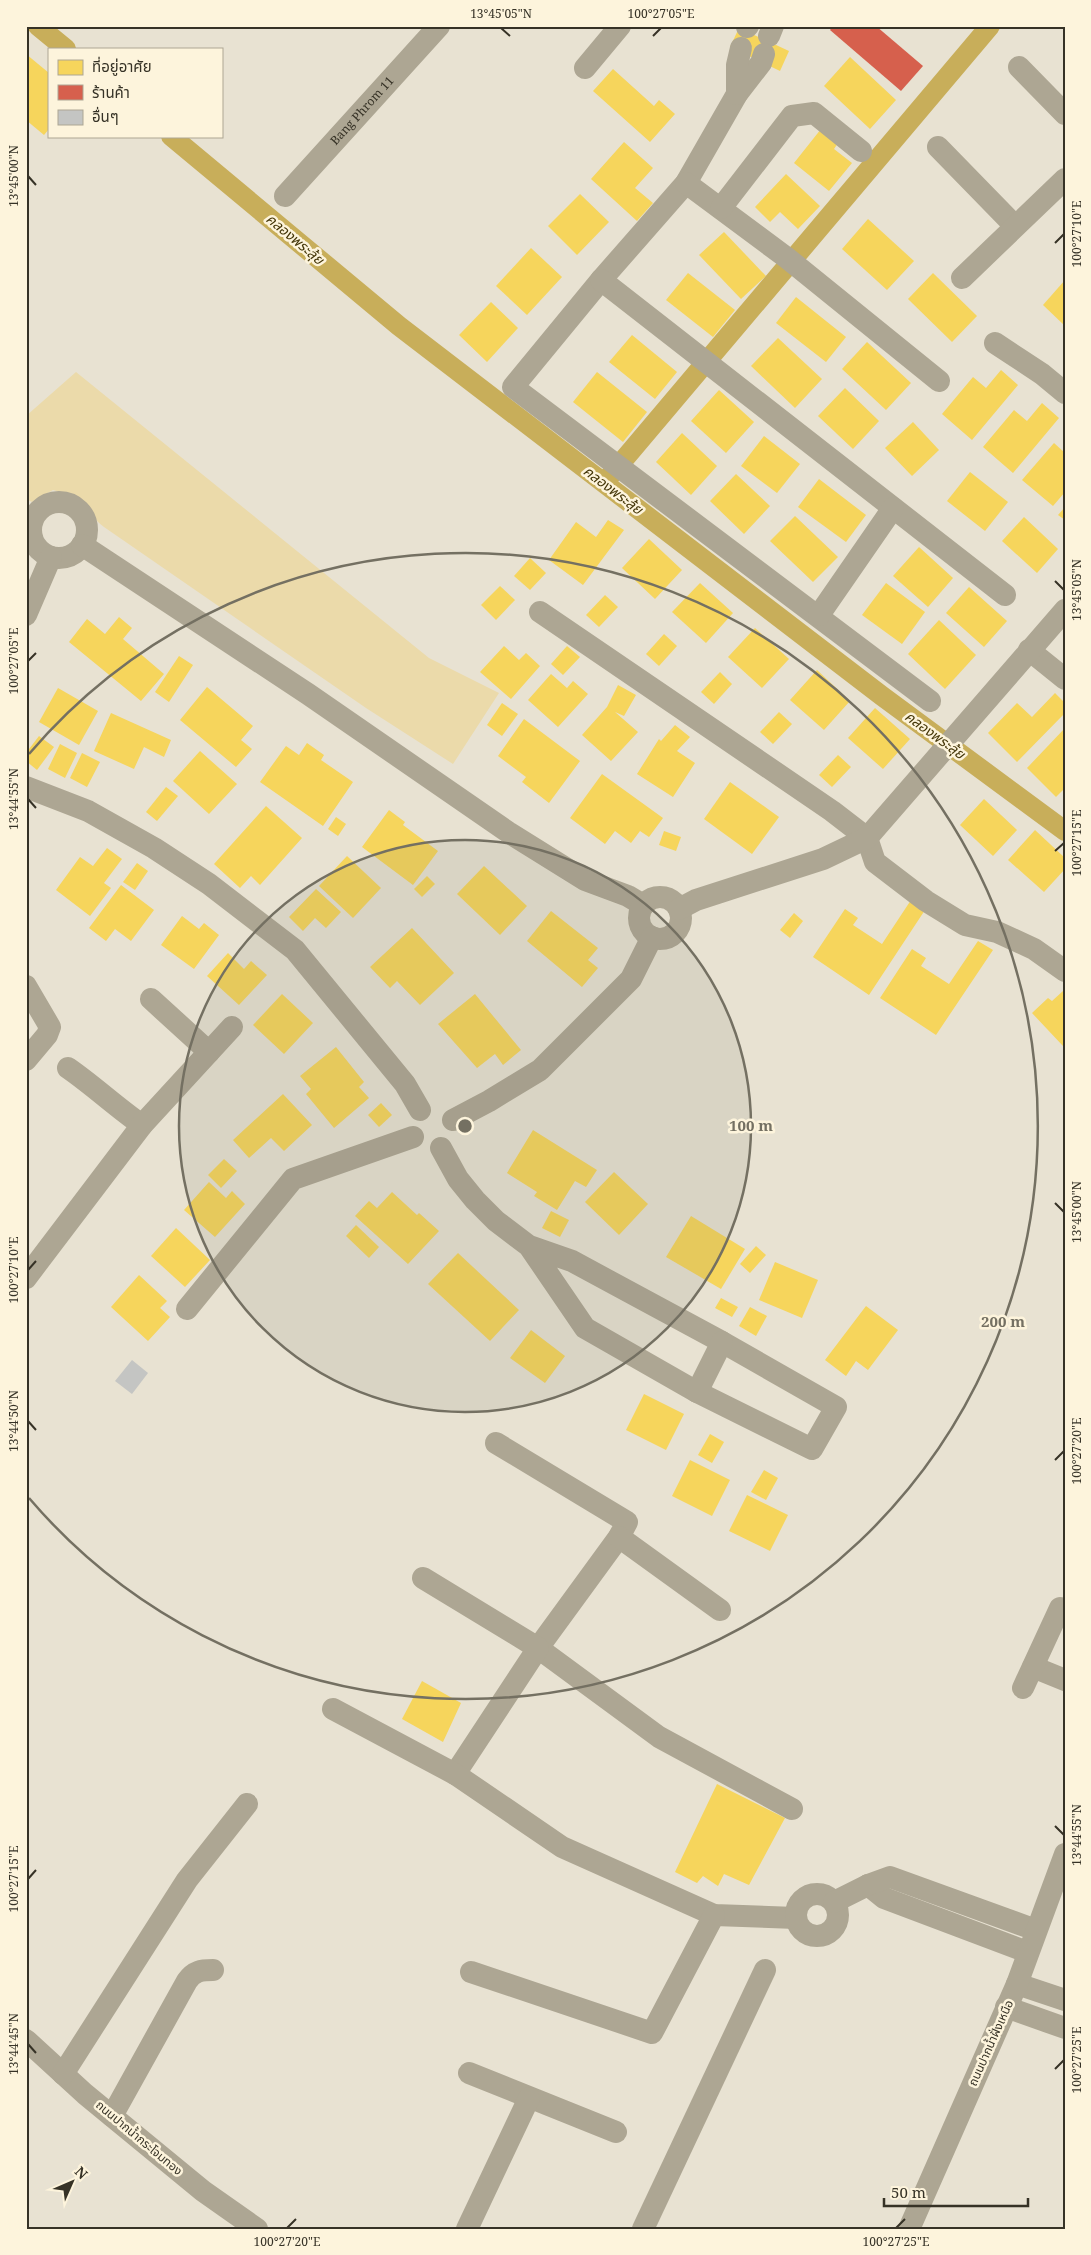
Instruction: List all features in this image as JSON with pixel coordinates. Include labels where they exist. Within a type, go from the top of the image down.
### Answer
[{"type":"street","name":"Bang Phrom 11","points":[[285,196],[439,26]]},
{"type":"street","points":[[585,68],[620,26]]},
{"type":"street","points":[[769,39],[761,62],[737,94],[686,183],[601,280],[514,387],[819,615],[930,701]]},
{"type":"street","points":[[737,94],[737,64],[741,48]]},
{"type":"street","points":[[1019,67],[1065,114]]},
{"type":"street","points":[[721,208],[792,116],[814,113],[861,151]]},
{"type":"street","points":[[938,147],[1015,226]]},
{"type":"street","points":[[962,278],[1065,179]]},
{"type":"street","points":[[686,183],[791,261],[939,381]]},
{"type":"street","points":[[601,280],[1005,595]]},
{"type":"street","points":[[995,344],[1042,374],[1065,393]]},
{"type":"street","points":[[51,502],[66,502],[72,505],[83,515],[86,521],[86,536],[82,545],[67,557],[51,557],[38,550],[29,538],[30,514],[51,502]]},
{"type":"street","points":[[819,615],[894,508]]},
{"type":"street","points":[[82,545],[308,694],[508,832],[585,880],[628,896],[643,905]]},
{"type":"street","points":[[26,615],[51,557]]},
{"type":"street","points":[[679,909],[696,900],[823,859],[867,838],[1065,610]]},
{"type":"street","points":[[540,612],[832,811],[867,838],[875,862],[926,901],[965,925],[997,932],[1034,949],[1065,971]]},
{"type":"street","points":[[1029,650],[1065,679]]},
{"type":"street","points":[[26,787],[88,811],[154,848],[209,884],[295,950],[400,1078],[420,1110]]},
{"type":"street","points":[[662,897],[675,903],[679,909],[680,922],[673,934],[661,938],[652,937],[643,930],[639,918],[643,905],[655,898],[662,897]]},
{"type":"street","points":[[453,1120],[540,1070],[631,979],[652,937]]},
{"type":"street","points":[[26,986],[50,1027],[47,1035],[26,1060]]},
{"type":"street","points":[[151,999],[209,1052]]},
{"type":"street","points":[[26,1278],[142,1125],[232,1027]]},
{"type":"street","points":[[68,1068],[142,1125]]},
{"type":"street","points":[[432,1106],[439,1107],[450,1114],[453,1120],[454,1133],[447,1145],[441,1148],[427,1149],[420,1146],[414,1137],[411,1127],[412,1120],[420,1110],[432,1106]]},
{"type":"street","points":[[187,1310],[293,1179],[414,1137]]},
{"type":"street","points":[[441,1148],[458,1179],[475,1200],[496,1221],[529,1246],[572,1261],[722,1342],[836,1407],[812,1450],[697,1392],[586,1328],[529,1246]]},
{"type":"street","points":[[697,1392],[722,1342]]},
{"type":"street","points":[[455,1774],[538,1648],[627,1522],[496,1443]]},
{"type":"street","points":[[618,1537],[720,1610]]},
{"type":"street","points":[[423,1578],[538,1648],[659,1737],[792,1809]]},
{"type":"street","points":[[1022,1688],[1060,1608]]},
{"type":"street","points":[[1033,1667],[1065,1680]]},
{"type":"street","points":[[333,1709],[455,1774],[562,1847],[714,1915],[796,1918]]},
{"type":"street","points":[[63,2074],[187,1880],[247,1804]]},
{"type":"street","name":"ถนนปากน้ำฝั่งเหนือ","points":[[908,2229],[1017,1984],[1065,1854]]},
{"type":"street","points":[[834,1902],[868,1885],[890,1877],[1036,1930]]},
{"type":"street","points":[[868,1885],[884,1898],[1028,1952]]},
{"type":"street","points":[[823,1894],[834,1902],[838,1908],[838,1923],[829,1934],[815,1937],[802,1931],[796,1918],[799,1904],[809,1896],[823,1894]]},
{"type":"street","points":[[471,1972],[652,2033],[714,1915]]},
{"type":"street","points":[[112,2116],[187,1981],[192,1974],[201,1970],[213,1970]]},
{"type":"street","points":[[643,2229],[765,1970]]},
{"type":"street","points":[[1017,1984],[1065,2000]]},
{"type":"street","points":[[1006,2007],[1065,2028]]},
{"type":"street","name":"ถนนปากน้ำกระโจมทอง","points":[[26,2040],[112,2116],[203,2191],[257,2229]]},
{"type":"street","points":[[469,2073],[616,2132]]},
{"type":"street","points":[[468,2229],[529,2098]]},
{"type":"shaded area","points":[[76,372],[429,658],[499,693],[453,764],[366,708],[104,527],[70,496],[53,490],[32,502],[26,499],[26,416]]},
{"type":"building: ที่อยู่อาศัย","points":[[739,28],[789,51],[780,71],[730,47]]},
{"type":"building: ที่อยู่อาศัย","points":[[26,54],[48,72],[48,130],[44,135],[26,120]]},
{"type":"building: ที่อยู่อาศัย","points":[[850,57],[896,100],[870,129],[824,86]]},
{"type":"building: ที่อยู่อาศัย","points":[[613,69],[654,106],[659,100],[675,114],[650,142],[593,91]]},
{"type":"building: ที่อยู่อาศัย","points":[[821,129],[838,143],[834,149],[852,163],[829,191],[794,163]]},
{"type":"building: ที่อยู่อาศัย","points":[[624,142],[653,168],[635,188],[653,203],[637,221],[591,179]]},
{"type":"building: ที่อยู่อาศัย","points":[[786,174],[820,206],[798,229],[780,212],[770,222],[755,207]]},
{"type":"building: ที่อยู่อาศัย","points":[[580,194],[609,222],[577,255],[548,226]]},
{"type":"building: ที่อยู่อาศัย","points":[[868,219],[914,261],[887,290],[842,249]]},
{"type":"building: ที่อยู่อาศัย","points":[[724,232],[766,276],[741,299],[699,255]]},
{"type":"building: ที่อยู่อาศัย","points":[[531,248],[562,277],[527,315],[496,286]]},
{"type":"building: ที่อยู่อาศัย","points":[[688,273],[735,310],[713,337],[666,300]]},
{"type":"building: ที่อยู่อาศัย","points":[[933,273],[977,316],[952,342],[908,299]]},
{"type":"building: ที่อยู่อาศัย","points":[[1065,280],[1065,326],[1043,305]]},
{"type":"building: ที่อยู่อาศัย","points":[[796,297],[846,337],[826,362],[776,323]]},
{"type":"building: ที่อยู่อาศัย","points":[[491,302],[518,328],[487,362],[459,335]]},
{"type":"building: ที่อยู่อาศัย","points":[[632,335],[677,372],[655,399],[609,362]]},
{"type":"building: ที่อยู่อาศัย","points":[[778,338],[822,379],[795,408],[751,366]]},
{"type":"building: ที่อยู่อาศัย","points":[[867,342],[911,383],[886,410],[842,369]]},
{"type":"building: ที่อยู่อาศัย","points":[[1001,370],[1018,385],[972,440],[942,414],[973,377],[986,388]]},
{"type":"building: ที่อยู่อาศัย","points":[[597,372],[647,412],[623,442],[573,402]]},
{"type":"building: ที่อยู่อาศัย","points":[[845,388],[879,421],[853,449],[818,416]]},
{"type":"building: ที่อยู่อาศัย","points":[[719,390],[754,422],[726,453],[691,421]]},
{"type":"building: ที่อยู่อาศัย","points":[[1042,403],[1059,418],[1013,473],[983,447],[1014,410],[1027,421]]},
{"type":"building: ที่อยู่อาศัย","points":[[913,422],[939,450],[912,476],[885,448]]},
{"type":"building: ที่อยู่อาศัย","points":[[682,433],[717,466],[691,495],[656,462]]},
{"type":"building: ที่อยู่อาศัย","points":[[764,436],[800,464],[777,493],[741,466]]},
{"type":"building: ที่อยู่อาศัย","points":[[1054,443],[1065,453],[1065,492],[1053,506],[1022,480]]},
{"type":"building: ที่อยู่อาศัย","points":[[970,472],[1008,502],[985,531],[947,501]]},
{"type":"building: ที่อยู่อาศัย","points":[[736,474],[770,506],[744,534],[710,501]]},
{"type":"building: ที่อยู่อาศัย","points":[[819,479],[866,515],[846,542],[798,507]]},
{"type":"building: ที่อยู่อาศัย","points":[[1065,507],[1065,520],[1058,515]]},
{"type":"building: ที่อยู่อาศัย","points":[[795,516],[838,557],[813,582],[770,541]]},
{"type":"building: ที่อยู่อาศัย","points":[[1024,517],[1058,549],[1037,573],[1002,541]]},
{"type":"building: ที่อยู่อาศัย","points":[[608,520],[624,530],[583,585],[549,560],[576,522],[596,537]]},
{"type":"building: ที่อยู่อาศัย","points":[[649,539],[682,570],[655,599],[622,568]]},
{"type":"building: ที่อยู่อาศัย","points":[[919,547],[953,578],[928,607],[893,576]]},
{"type":"building: ที่อยู่อาศัย","points":[[530,558],[546,573],[530,590],[514,576]]},
{"type":"building: ที่อยู่อาศัย","points":[[700,583],[733,613],[706,643],[672,612]]},
{"type":"building: ที่อยู่อาศัย","points":[[886,583],[925,612],[902,644],[862,615]]},
{"type":"building: ที่อยู่อาศัย","points":[[500,586],[515,600],[496,620],[481,605]]},
{"type":"building: ที่อยู่อาศัย","points":[[969,587],[1007,621],[984,647],[946,613]]},
{"type":"building: ที่อยู่อาศัย","points":[[605,595],[618,607],[599,627],[586,615]]},
{"type":"building: ที่อยู่อาศัย","points":[[119,617],[132,628],[123,639],[164,674],[141,701],[69,642],[87,619],[105,634]]},
{"type":"building: ที่อยู่อาศัย","points":[[939,620],[976,655],[945,689],[908,654]]},
{"type":"building: ที่อยู่อาศัย","points":[[755,628],[789,659],[762,688],[728,657]]},
{"type":"building: ที่อยู่อาศัย","points":[[664,634],[677,646],[659,666],[646,654]]},
{"type":"building: ที่อยู่อาศัย","points":[[504,646],[519,660],[526,653],[540,666],[511,699],[480,672]]},
{"type":"building: ที่อยู่อาศัย","points":[[567,646],[580,657],[563,675],[551,664]]},
{"type":"building: ที่อยู่อาศัย","points":[[179,656],[193,665],[169,702],[155,692]]},
{"type":"building: ที่อยู่อาศัย","points":[[817,670],[850,701],[824,730],[790,700]]},
{"type":"building: ที่อยู่อาศัย","points":[[720,672],[732,684],[714,704],[701,692]]},
{"type":"building: ที่อยู่อาศัย","points":[[551,674],[567,688],[573,681],[588,694],[558,727],[528,700]]},
{"type":"building: ที่อยู่อาศัย","points":[[618,685],[636,695],[624,716],[615,712],[638,732],[611,761],[582,735],[607,707]]},
{"type":"building: ที่อยู่อาศัย","points":[[207,687],[253,726],[241,740],[252,749],[236,767],[180,720]]},
{"type":"building: ที่อยู่อาศัย","points":[[58,688],[98,711],[79,745],[39,722]]},
{"type":"building: ที่อยู่อาศัย","points":[[1055,693],[1065,703],[1065,713],[1017,762],[988,733],[1017,703],[1032,717]]},
{"type":"building: ที่อยู่อาศัย","points":[[502,703],[518,714],[502,736],[487,725]]},
{"type":"building: ที่อยู่อาศัย","points":[[875,708],[910,739],[883,769],[848,738]]},
{"type":"building: ที่อยู่อาศัย","points":[[779,712],[792,724],[773,744],[760,732]]},
{"type":"building: ที่อยู่อาศัย","points":[[111,713],[171,740],[164,757],[144,747],[134,769],[94,751]]},
{"type":"building: ที่อยู่อาศัย","points":[[524,719],[580,761],[549,803],[522,782],[526,777],[498,756]]},
{"type":"building: ที่อยู่อาศัย","points":[[675,725],[690,737],[677,751],[695,763],[673,797],[637,774],[659,739],[661,741]]},
{"type":"building: ที่อยู่อาศัย","points":[[1065,728],[1065,788],[1056,797],[1027,768]]},
{"type":"building: ที่อยู่อาศัย","points":[[39,736],[54,747],[37,770],[26,761],[26,753]]},
{"type":"building: ที่อยู่อาศัย","points":[[307,743],[324,755],[321,760],[353,782],[323,826],[260,782],[286,746],[299,755]]},
{"type":"building: ที่อยู่อาศัย","points":[[60,744],[77,753],[65,778],[48,769]]},
{"type":"building: ที่อยู่อาศัย","points":[[200,751],[237,784],[209,814],[173,781]]},
{"type":"building: ที่อยู่อาศัย","points":[[82,753],[100,762],[87,787],[70,778]]},
{"type":"building: ที่อยู่อาศัย","points":[[838,755],[851,767],[832,787],[819,775]]},
{"type":"building: ที่อยู่อาศัย","points":[[602,774],[663,818],[649,837],[640,831],[631,843],[615,831],[605,844],[570,818]]},
{"type":"building: ที่อยู่อาศัย","points":[[730,782],[779,817],[752,854],[704,819]]},
{"type":"building: ที่อยู่อาศัย","points":[[166,787],[178,796],[157,821],[146,812]]},
{"type":"building: ที่อยู่อาศัย","points":[[984,799],[1017,830],[993,856],[960,825]]},
{"type":"building: ที่อยู่อาศัย","points":[[266,806],[302,838],[260,885],[251,876],[240,888],[214,864]]},
{"type":"building: ที่อยู่อาศัย","points":[[389,810],[405,822],[403,825],[438,851],[413,885],[362,847]]},
{"type":"building: ที่อยู่อาศัย","points":[[336,817],[346,824],[338,836],[328,829]]},
{"type":"building: ที่อยู่อาศัย","points":[[1035,830],[1065,858],[1065,869],[1044,892],[1008,860]]},
{"type":"building: ที่อยู่อาศัย","points":[[664,831],[681,837],[676,851],[659,845]]},
{"type":"building: ที่อยู่อาศัย","points":[[107,848],[122,859],[104,883],[111,888],[90,916],[56,890],[80,857],[93,866]]},
{"type":"building: ที่อยู่อาศัย","points":[[347,856],[381,888],[353,918],[319,886]]},
{"type":"building: ที่อยู่อาศัย","points":[[137,863],[148,871],[135,890],[123,882]]},
{"type":"building: ที่อยู่อาศัย","points":[[484,866],[527,906],[500,935],[457,894]]},
{"type":"building: ที่อยู่อาศัย","points":[[427,876],[435,884],[422,897],[414,889]]},
{"type":"building: ที่อยู่อาศัย","points":[[121,885],[154,910],[131,941],[115,929],[106,941],[89,928]]},
{"type":"building: ที่อยู่อาศัย","points":[[316,889],[341,912],[326,928],[315,918],[303,931],[289,917]]},
{"type":"building: ที่อยู่อาศัย","points":[[911,900],[925,910],[869,995],[813,957],[845,909],[858,918],[853,925],[882,944]]},
{"type":"building: ที่อยู่อาศัย","points":[[551,911],[598,948],[588,960],[598,968],[582,987],[527,941]]},
{"type":"building: ที่อยู่อาศัย","points":[[794,913],[803,921],[790,938],[780,930]]},
{"type":"building: ที่อยู่อาศัย","points":[[182,916],[199,929],[204,923],[219,935],[194,969],[161,945]]},
{"type":"building: ที่อยู่อาศัย","points":[[412,928],[454,973],[420,1005],[397,981],[390,988],[370,967]]},
{"type":"building: ที่อยู่อาศัย","points":[[978,941],[993,950],[936,1035],[880,998],[912,949],[926,958],[921,966],[949,984]]},
{"type":"building: ที่อยู่อาศัย","points":[[228,953],[244,969],[251,961],[267,975],[239,1005],[207,976]]},
{"type":"building: ที่อยู่อาศัย","points":[[1063,991],[1065,994],[1065,1044],[1063,1046],[1032,1013],[1048,998],[1052,1001]]},
{"type":"building: ที่อยู่อาศัย","points":[[282,994],[313,1023],[284,1054],[253,1025]]},
{"type":"building: ที่อยู่อาศัย","points":[[475,994],[521,1050],[503,1065],[495,1054],[477,1068],[438,1024]]},
{"type":"building: ที่อยู่อาศัย","points":[[336,1047],[364,1082],[359,1087],[369,1098],[334,1128],[306,1094],[311,1089],[300,1076]]},
{"type":"building: ที่อยู่อาศัย","points":[[283,1094],[312,1125],[284,1151],[271,1138],[249,1158],[233,1140]]},
{"type":"building: ที่อยู่อาศัย","points":[[381,1103],[392,1115],[379,1127],[368,1115]]},
{"type":"building: ที่อยู่อาศัย","points":[[533,1130],[597,1170],[586,1187],[575,1181],[557,1210],[534,1196],[537,1192],[507,1173]]},
{"type":"building: ที่อยู่อาศัย","points":[[224,1159],[237,1171],[221,1188],[208,1175]]},
{"type":"building: ที่อยู่อาศัย","points":[[614,1172],[648,1204],[619,1235],[585,1202]]},
{"type":"building: ที่อยู่อาศัย","points":[[209,1182],[226,1198],[232,1191],[245,1204],[215,1237],[184,1210]]},
{"type":"building: ที่อยู่อาศัย","points":[[392,1192],[417,1215],[419,1213],[439,1231],[408,1264],[355,1216],[369,1201],[377,1208]]},
{"type":"building: ที่อยู่อาศัย","points":[[551,1211],[569,1220],[560,1237],[542,1228]]},
{"type":"building: ที่อยู่อาศัย","points":[[691,1216],[745,1249],[721,1289],[666,1257]]},
{"type":"building: ที่อยู่อาศัย","points":[[356,1225],[379,1247],[369,1258],[346,1236]]},
{"type":"building: ที่อยู่อาศัย","points":[[176,1228],[210,1260],[185,1287],[151,1256]]},
{"type":"building: ที่อยู่อาศัย","points":[[756,1246],[766,1255],[750,1273],[740,1264]]},
{"type":"building: ที่อยู่อาศัย","points":[[458,1253],[519,1310],[490,1341],[428,1284]]},
{"type":"building: ที่อยู่อาศัย","points":[[775,1262],[818,1280],[802,1318],[759,1300]]},
{"type":"building: ที่อยู่อาศัย","points":[[139,1275],[167,1301],[160,1308],[170,1317],[148,1341],[111,1307]]},
{"type":"building: ที่อยู่อาศัย","points":[[721,1298],[738,1307],[732,1317],[715,1308]]},
{"type":"building: ที่อยู่อาศัย","points":[[866,1306],[898,1330],[868,1370],[856,1361],[846,1376],[825,1360]]},
{"type":"building: ที่อยู่อาศัย","points":[[750,1307],[767,1316],[756,1336],[739,1326]]},
{"type":"building: ที่อยู่อาศัย","points":[[531,1330],[565,1356],[545,1383],[510,1358]]},
{"type":"building: ที่อยู่อาศัย","points":[[644,1394],[684,1414],[666,1450],[626,1430]]},
{"type":"building: ที่อยู่อาศัย","points":[[710,1434],[724,1442],[712,1463],[698,1455]]},
{"type":"building: ที่อยู่อาศัย","points":[[690,1460],[730,1480],[712,1516],[672,1496]]},
{"type":"building: ที่อยู่อาศัย","points":[[764,1470],[778,1478],[766,1500],[751,1492]]},
{"type":"building: ที่อยู่อาศัย","points":[[747,1495],[788,1515],[770,1551],[729,1531]]},
{"type":"building: ที่อยู่อาศัย","points":[[422,1681],[461,1703],[443,1742],[402,1719]]},
{"type":"building: ที่อยู่อาศัย","points":[[717,1784],[785,1818],[749,1885],[724,1874],[718,1886],[703,1876],[697,1883],[675,1872]]},
{"type":"building: ร้านค้า","points":[[833,26],[876,26],[923,66],[901,91],[830,30]]},
{"type":"building: อื่นๆ","points":[[132,1360],[148,1373],[132,1394],[115,1381]]},
{"type":"waterway","name":"คลองพระลุ้ย","points":[[38,26],[65,48]]},
{"type":"waterway","points":[[609,477],[990,26]]},
{"type":"waterway","name":"คลองพระลุ้ย","points":[[173,138],[399,326],[882,696],[1065,831]]}]
